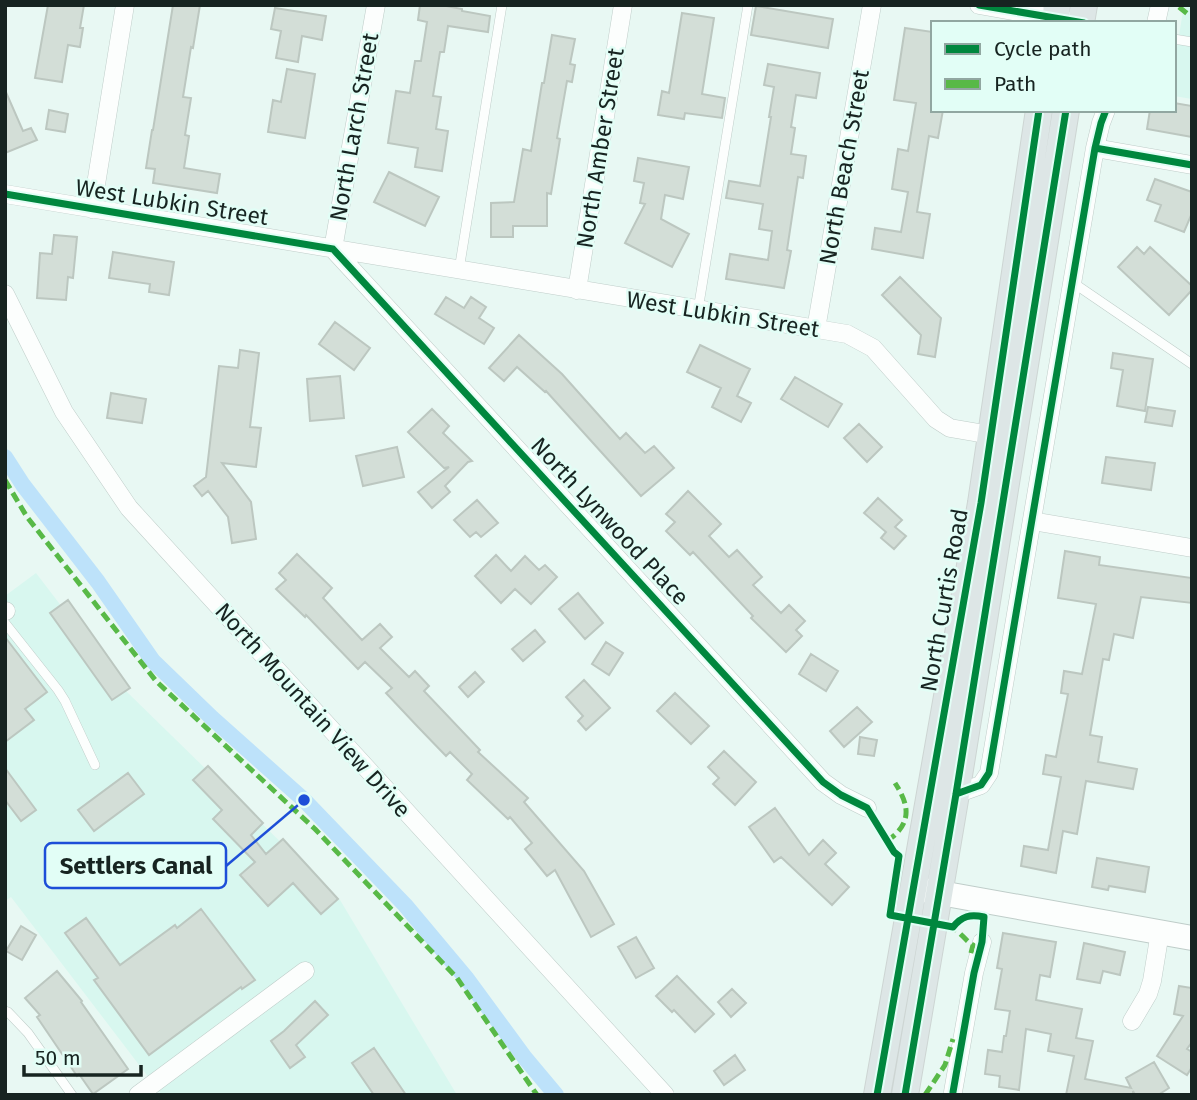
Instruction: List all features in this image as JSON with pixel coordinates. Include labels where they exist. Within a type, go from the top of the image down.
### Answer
[{"type":"main road","points":[[1069,19],[1084,5]]},
{"type":"main road","name":"North Curtis Road","points":[[905,1095],[927,890],[990,435],[1040,112]]},
{"type":"main road","name":"North Curtis Road","points":[[877,1095],[927,890],[956,794],[1066,112]]},
{"type":"street","points":[[92,208],[125,5]]},
{"type":"street","name":"North Larch Street","points":[[333,249],[376,5]]},
{"type":"street","name":"North Amber Street","points":[[577,290],[624,5]]},
{"type":"street","name":"North Beach Street","points":[[816,329],[872,5]]},
{"type":"street","points":[[979,5],[1069,19]]},
{"type":"street","points":[[956,794],[981,785],[989,773],[1094,148],[1105,112]]},
{"type":"street","points":[[1094,148],[1192,165]]},
{"type":"street","name":"West Lubkin Street","points":[[5,194],[847,334],[873,348],[936,419],[950,428],[990,435]]},
{"type":"street","name":"North Lynwood Place","points":[[333,249],[823,782],[867,808]]},
{"type":"street","name":"North Mountain View Drive","points":[[5,294],[64,412],[129,509],[665,1095]]},
{"type":"street","points":[[1032,521],[1192,548]]},
{"type":"street","points":[[927,890],[1192,937]]},
{"type":"street","points":[[1132,1021],[1152,982],[1160,932]]},
{"type":"street","points":[[950,1094],[982,942]]},
{"type":"street","points":[[138,1095],[305,971]]},
{"type":"lane","points":[[459,270],[502,5]]},
{"type":"lane","points":[[698,310],[748,5]]},
{"type":"lane","points":[[1072,282],[1192,364]]},
{"type":"lane","points":[[5,624],[65,701],[95,765]]},
{"type":"lane","points":[[5,1011],[28,1033],[72,1095]]},
{"type":"shaded area","points":[[1184,5],[1192,5],[1192,99],[1176,96],[1176,54]]},
{"type":"shaded area","points":[[36,573],[127,692],[340,900],[457,1095],[162,1095],[11,897],[5,901],[5,596]]},
{"type":"building","points":[[48,5],[84,5],[80,47],[68,45],[62,82],[35,78]]},
{"type":"building","points":[[173,5],[200,5],[183,97],[191,98],[185,135],[189,136],[184,168],[220,174],[217,193],[153,183],[155,169],[146,168]]},
{"type":"building","points":[[420,5],[441,5],[490,16],[488,32],[448,26],[444,52],[440,52],[433,96],[441,97],[436,129],[448,131],[442,171],[415,167],[418,148],[388,143],[396,91],[410,93],[415,61],[421,61],[427,22],[418,20]]},
{"type":"building","points":[[756,6],[833,19],[828,48],[751,35]]},
{"type":"building","points":[[275,8],[326,16],[322,40],[302,36],[298,62],[276,58],[281,31],[271,29]]},
{"type":"building","points":[[682,13],[714,18],[702,94],[725,98],[722,118],[685,113],[684,119],[658,115],[662,91],[669,93]]},
{"type":"building","points":[[905,28],[931,32],[931,112],[943,112],[938,138],[929,136],[917,212],[930,214],[923,258],[872,249],[875,228],[901,232],[908,192],[892,189],[898,149],[908,151],[916,103],[894,100]]},
{"type":"building","points":[[552,35],[575,39],[570,64],[575,65],[572,82],[567,81],[551,194],[547,193],[547,226],[513,226],[513,237],[491,237],[491,203],[514,202],[523,149],[531,151]]},
{"type":"building","points":[[768,64],[820,73],[816,98],[796,95],[791,127],[795,128],[791,154],[806,156],[803,178],[798,177],[787,250],[791,251],[784,288],[726,279],[730,254],[768,260],[772,231],[759,229],[763,204],[726,198],[729,181],[760,186],[774,87],[764,85]]},
{"type":"building","points":[[287,69],[315,74],[305,138],[268,132],[273,100],[281,102]]},
{"type":"building","points":[[5,90],[23,131],[31,128],[37,140],[5,153]]},
{"type":"building","points":[[1176,103],[1192,106],[1192,137],[1147,129],[1150,112],[1176,112]]},
{"type":"building","points":[[49,110],[68,114],[65,132],[46,129]]},
{"type":"building","points":[[638,158],[689,167],[683,199],[665,195],[661,219],[689,234],[672,267],[625,243],[645,204],[640,203],[644,183],[634,181]]},
{"type":"building","points":[[389,172],[439,197],[425,226],[374,202]]},
{"type":"building","points":[[1155,179],[1192,192],[1192,213],[1184,232],[1155,221],[1161,205],[1147,200]]},
{"type":"building","points":[[54,235],[77,237],[73,278],[68,277],[66,300],[37,298],[40,253],[52,254]]},
{"type":"building","points":[[1137,247],[1144,254],[1150,247],[1192,286],[1192,290],[1169,315],[1118,267]]},
{"type":"building","points":[[113,252],[174,262],[169,295],[149,292],[150,284],[109,278]]},
{"type":"building","points":[[900,277],[941,318],[935,357],[918,354],[921,335],[882,295]]},
{"type":"building","points":[[446,297],[464,308],[471,297],[486,307],[479,318],[494,328],[484,344],[435,314]]},
{"type":"building","points":[[335,322],[370,348],[354,370],[319,344]]},
{"type":"building","points":[[519,335],[562,374],[620,439],[626,433],[645,453],[654,446],[674,468],[641,496],[546,391],[517,367],[504,381],[489,368]]},
{"type":"building","points":[[700,345],[750,369],[737,396],[751,403],[741,422],[712,407],[721,388],[687,372]]},
{"type":"building","points":[[240,350],[259,353],[250,427],[261,428],[256,467],[222,463],[251,502],[256,539],[232,543],[228,517],[208,491],[202,496],[194,486],[206,477],[219,366],[238,368]]},
{"type":"building","points":[[1113,353],[1153,359],[1145,411],[1117,406],[1123,370],[1111,368]]},
{"type":"building","points":[[340,376],[344,418],[310,421],[307,379]]},
{"type":"building","points":[[795,377],[842,404],[828,427],[781,399]]},
{"type":"building","points":[[111,393],[146,399],[142,423],[107,418]]},
{"type":"building","points":[[1148,407],[1175,411],[1172,426],[1145,422]]},
{"type":"building","points":[[432,409],[449,426],[443,433],[472,461],[445,486],[450,492],[432,508],[418,492],[449,467],[444,468],[408,432]]},
{"type":"building","points":[[859,424],[882,447],[867,462],[844,438]]},
{"type":"building","points":[[397,447],[404,477],[363,486],[356,456]]},
{"type":"building","points":[[1106,457],[1155,463],[1151,490],[1102,483]]},
{"type":"building","points":[[688,491],[721,524],[709,536],[729,557],[737,550],[762,577],[753,585],[781,613],[789,605],[805,621],[796,630],[802,636],[786,652],[751,618],[753,616],[693,552],[690,555],[666,531],[675,522],[666,514]]},
{"type":"building","points":[[878,498],[902,520],[895,527],[906,536],[894,549],[881,538],[886,532],[864,513]]},
{"type":"building","points":[[477,500],[498,523],[481,537],[476,532],[470,537],[454,520]]},
{"type":"building","points":[[1065,551],[1100,557],[1099,565],[1192,578],[1192,603],[1141,597],[1133,638],[1114,634],[1109,660],[1103,659],[1090,735],[1102,737],[1098,762],[1137,769],[1133,789],[1086,781],[1077,834],[1063,831],[1056,873],[1021,866],[1024,846],[1048,850],[1061,777],[1043,774],[1046,755],[1056,757],[1068,694],[1061,693],[1064,671],[1082,674],[1096,604],[1058,598]]},
{"type":"building","points":[[297,554],[332,588],[323,598],[362,640],[380,624],[392,637],[380,648],[409,677],[415,671],[429,686],[424,691],[480,750],[478,752],[528,798],[524,802],[584,871],[614,924],[591,937],[555,870],[547,876],[525,849],[532,843],[510,817],[508,819],[467,780],[472,774],[450,752],[446,756],[418,727],[386,693],[392,688],[365,662],[358,669],[306,615],[305,617],[276,589],[286,580],[279,573]]},
{"type":"building","points":[[496,555],[511,571],[525,556],[539,570],[545,565],[557,577],[531,604],[515,589],[501,603],[475,576]]},
{"type":"building","points":[[578,593],[603,623],[585,639],[559,609]]},
{"type":"building","points":[[68,600],[130,688],[112,700],[50,613]]},
{"type":"building","points":[[535,630],[545,642],[523,661],[512,649]]},
{"type":"building","points":[[5,637],[47,692],[25,709],[34,720],[5,742]]},
{"type":"building","points":[[606,642],[623,653],[609,675],[592,664]]},
{"type":"building","points":[[811,654],[838,671],[826,691],[799,674]]},
{"type":"building","points":[[475,672],[484,682],[468,697],[459,687]]},
{"type":"building","points":[[584,680],[610,708],[586,730],[578,721],[583,716],[566,697]]},
{"type":"building","points":[[675,693],[709,726],[691,744],[657,711]]},
{"type":"building","points":[[857,707],[872,722],[844,747],[830,731]]},
{"type":"building","points":[[860,737],[877,740],[874,756],[858,754]]},
{"type":"building","points":[[724,751],[756,782],[735,805],[713,784],[719,778],[708,767]]},
{"type":"building","points":[[208,766],[263,823],[251,835],[266,854],[283,839],[338,899],[321,914],[293,883],[268,906],[240,875],[255,862],[213,819],[222,810],[193,780]]},
{"type":"building","points":[[5,768],[36,810],[21,821],[5,800]]},
{"type":"building","points":[[128,773],[144,794],[94,831],[78,810]]},
{"type":"building","points":[[775,808],[809,855],[823,840],[836,853],[825,864],[849,887],[832,905],[781,857],[774,862],[749,827]]},
{"type":"building","points":[[1097,858],[1149,867],[1145,892],[1109,886],[1108,890],[1092,887]]},
{"type":"building","points":[[201,909],[255,980],[242,989],[241,987],[149,1055],[94,980],[98,978],[65,933],[86,918],[120,965]]},
{"type":"building","points":[[21,926],[36,935],[22,960],[6,951]]},
{"type":"building","points":[[1003,933],[1056,942],[1050,977],[1040,975],[1036,1000],[1082,1009],[1076,1038],[1093,1041],[1085,1079],[1131,1088],[1126,1078],[1154,1062],[1169,1088],[1158,1095],[1135,1095],[1133,1091],[1133,1095],[1066,1095],[1074,1056],[1048,1051],[1051,1034],[1026,1029],[1019,1090],[999,1087],[1000,1076],[985,1074],[988,1050],[1002,1052],[1010,1011],[995,1009],[1002,969],[997,968]]},
{"type":"building","points":[[636,937],[654,968],[636,978],[618,947]]},
{"type":"building","points":[[1084,943],[1125,952],[1120,975],[1103,971],[1100,983],[1077,979]]},
{"type":"building","points":[[57,971],[82,1001],[128,1069],[93,1094],[79,1074],[77,1076],[37,1017],[40,1015],[25,998]]},
{"type":"building","points":[[677,976],[714,1014],[695,1032],[656,996]]},
{"type":"building","points":[[1179,986],[1192,988],[1192,1042],[1187,1049],[1192,1052],[1192,1067],[1187,1075],[1157,1056],[1183,1016],[1174,1014]]},
{"type":"building","points":[[732,989],[746,1003],[731,1017],[718,1002]]},
{"type":"building","points":[[315,1001],[328,1015],[296,1045],[305,1057],[290,1068],[271,1041]]},
{"type":"building","points":[[374,1048],[406,1095],[374,1095],[352,1063]]},
{"type":"building","points":[[735,1055],[745,1070],[724,1085],[714,1071]]},
{"type":"waterway","points":[[5,457],[153,661],[304,800],[405,905],[467,979],[556,1095]]},
{"type":"marked path","points":[[1179,7],[1192,15]]},
{"type":"marked path","points":[[5,480],[27,517],[156,681],[315,829],[457,978],[537,1095]]},
{"type":"marked path","points":[[887,841],[901,828],[906,814],[904,799],[895,783]]},
{"type":"marked path","points":[[948,926],[973,945],[970,957]]},
{"type":"marked path","points":[[925,1095],[945,1065],[953,1039]]},
{"type":"cycle path","points":[[979,5],[1072,21]]},
{"type":"cycle path","points":[[877,1095],[981,503],[1039,112]]},
{"type":"cycle path","points":[[905,1095],[1066,112]]},
{"type":"cycle path","points":[[956,794],[981,785],[989,773],[1095,148],[1105,112]]},
{"type":"cycle path","points":[[1095,148],[1192,165]]},
{"type":"cycle path","points":[[5,194],[333,249],[823,782],[867,808],[899,856],[890,915],[953,927],[967,917],[984,917],[982,942],[953,1092]]},
{"type":"place","name":"Settlers Canal","points":[[304,800]]}]
